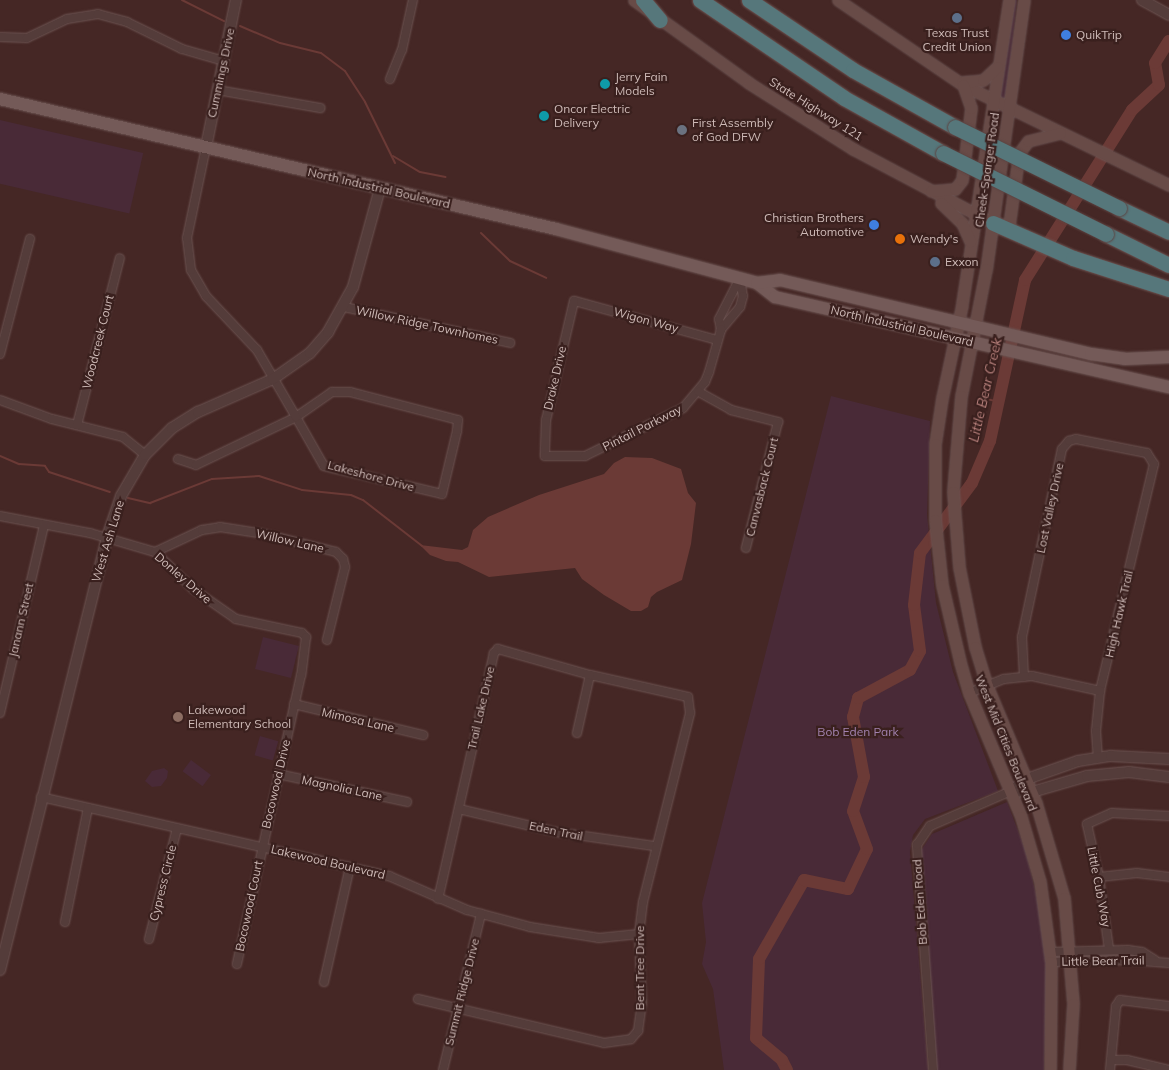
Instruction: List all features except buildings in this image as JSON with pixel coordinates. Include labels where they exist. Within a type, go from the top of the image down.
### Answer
[{"type":"highway","points":[[643,0],[660,20]]},
{"type":"highway","points":[[700,0],[844,98],[943,153],[1169,265]]},
{"type":"highway","points":[[749,0],[853,70],[955,127],[1169,232]]},
{"type":"highway","points":[[993,224],[1073,258],[1169,289]]},
{"type":"main road","name":"State Highway 121","points":[[634,0],[660,20],[796,113],[929,191],[993,224]]},
{"type":"main road","points":[[838,0],[959,82],[1169,185]]},
{"type":"main road","name":"Cheek-Sparger Road","points":[[954,338],[958,323],[1009,0]]},
{"type":"main road","name":"Cheek-Sparger Road","points":[[972,342],[993,224],[1024,0]]},
{"type":"main road","points":[[959,82],[966,83],[983,80],[997,67]]},
{"type":"main road","points":[[929,191],[955,189],[962,180],[971,108],[959,82]]},
{"type":"main road","name":"North Industrial Boulevard","points":[[0,99],[556,229],[757,283],[775,297],[1169,387]]},
{"type":"main road","points":[[1018,235],[1009,225],[1020,153],[1028,141],[1060,133]]},
{"type":"main road","points":[[929,191],[956,216],[971,243]]},
{"type":"main road","name":"North Industrial Boulevard","points":[[757,283],[780,280],[1041,343],[1125,359],[1169,357]]},
{"type":"main road","name":"West Mid Cities Boulevard","points":[[954,338],[936,436],[935,520],[948,621],[969,693],[1011,791],[1040,882],[1051,957],[1050,1070]]},
{"type":"main road","name":"West Mid Cities Boulevard","points":[[972,342],[956,438],[953,492],[964,599],[987,686],[1032,792],[1059,879],[1071,956],[1073,1004],[1069,1070]]},
{"type":"main road","points":[[936,436],[956,438]]},
{"type":"street","name":"Cummings Drive","points":[[206,147],[236,0]]},
{"type":"street","points":[[390,79],[402,50],[413,0]]},
{"type":"street","points":[[1144,1],[1169,15]]},
{"type":"street","points":[[0,37],[27,38],[67,19],[98,14],[127,22],[182,49],[224,61]]},
{"type":"street","points":[[217,90],[320,108]]},
{"type":"street","name":"Lakeshore Drive","points":[[206,147],[187,238],[191,270],[206,296],[257,350],[324,466],[442,494],[458,420],[350,392],[332,392],[296,417]]},
{"type":"street","name":"West Ash Lane","points":[[0,970],[41,797],[107,537],[121,496],[146,455],[172,428],[198,412],[273,378],[310,353],[344,307],[359,270],[380,188]]},
{"type":"street","points":[[0,354],[30,239]]},
{"type":"street","name":"Woodcreek Court","points":[[77,425],[120,258]]},
{"type":"street","points":[[721,330],[718,323],[740,278]]},
{"type":"street","points":[[700,392],[721,330],[735,314],[743,296],[740,278]]},
{"type":"street","name":"Wigon Way","points":[[574,301],[718,340]]},
{"type":"street","name":"Drake Drive","points":[[545,456],[546,420],[574,301]]},
{"type":"street","points":[[725,306],[735,314]]},
{"type":"street","name":"Willow Ridge Townhomes","points":[[344,307],[510,343]]},
{"type":"street","name":"Pintail Parkway","points":[[545,456],[571,458],[590,454],[630,432],[672,415],[700,392]]},
{"type":"street","name":"Canvasback Court","points":[[700,392],[731,410],[778,422],[746,548]]},
{"type":"street","points":[[0,400],[77,425],[123,437],[146,455]]},
{"type":"street","points":[[178,459],[196,465],[296,417]]},
{"type":"street","name":"Lost Valley Drive","points":[[1024,677],[1022,637],[1062,450],[1070,441],[1076,439],[1147,453],[1154,464],[1152,472]]},
{"type":"street","name":"High Hawk Trail","points":[[1098,758],[1096,731],[1100,691],[1152,472]]},
{"type":"street","name":"Donley Drive","points":[[0,516],[107,537],[155,552],[193,589],[236,619],[304,634]]},
{"type":"street","name":"Janann Street","points":[[0,713],[44,526]]},
{"type":"street","name":"Willow Lane","points":[[155,552],[202,530],[220,527],[264,534],[336,552],[343,559],[344,567],[326,640]]},
{"type":"street","name":"Bocowood Drive","points":[[262,847],[306,644],[304,634]]},
{"type":"street","name":"Trail Lake Drive","points":[[438,899],[494,653],[500,648],[590,675],[686,694]]},
{"type":"street","points":[[577,733],[590,675]]},
{"type":"street","points":[[969,693],[1004,679],[1024,677],[1100,691]]},
{"type":"street","name":"Bent Tree Drive","points":[[418,999],[604,1043],[623,1042],[631,1039],[638,1031],[642,1003],[639,934],[654,846],[690,713],[691,703],[686,694]]},
{"type":"street","name":"Mimosa Lane","points":[[294,704],[423,735]]},
{"type":"street","points":[[1011,791],[1027,779],[1078,761],[1139,756],[1169,759]]},
{"type":"street","points":[[1011,791],[1032,792],[1086,776],[1129,772],[1169,777]]},
{"type":"street","name":"Magnolia Lane","points":[[278,774],[407,802]]},
{"type":"street","name":"Bob Eden Road","points":[[933,1070],[917,845],[930,826],[1011,791]]},
{"type":"street","name":"Lakewood Boulevard","points":[[41,797],[389,876],[438,899],[481,914],[570,935],[599,938],[639,934]]},
{"type":"street","points":[[65,922],[88,808]]},
{"type":"street","name":"Eden Trail","points":[[459,808],[556,832],[654,846]]},
{"type":"street","name":"Little Cub Way","points":[[1109,949],[1099,877],[1087,824],[1112,813],[1169,816]]},
{"type":"street","name":"Cypress Circle","points":[[149,938],[176,828]]},
{"type":"street","name":"Bocowood Court","points":[[237,964],[262,847]]},
{"type":"street","points":[[324,982],[350,867]]},
{"type":"street","points":[[1099,877],[1137,873],[1169,877]]},
{"type":"street","name":"Summit Ridge Drive","points":[[443,1070],[481,914]]},
{"type":"street","name":"Little Bear Trail","points":[[1071,956],[1109,949],[1142,952],[1155,960]]},
{"type":"street","name":"Little Bear Trail","points":[[1051,957],[1071,956],[1155,960],[1169,963]]},
{"type":"street","points":[[1110,1070],[1116,1006],[1120,1000],[1169,1006]]},
{"type":"street","points":[[1112,1060],[1126,1060],[1169,1070]]},
{"type":"green space","points":[[1013,0],[1017,0],[1010,67],[1005,98],[1001,99],[996,93]]},
{"type":"green space","points":[[0,120],[143,153],[129,213],[0,184]]},
{"type":"green space","name":"Bob Eden Park","points":[[831,396],[930,421],[927,515],[936,603],[953,672],[998,791],[925,819],[913,835],[910,852],[928,1070],[724,1070],[713,989],[702,964],[706,942],[702,903]]},
{"type":"green space","points":[[263,637],[299,646],[291,678],[255,669]]},
{"type":"green space","points":[[260,736],[278,741],[273,760],[254,755]]},
{"type":"green space","points":[[191,760],[211,775],[203,786],[183,771]]},
{"type":"green space","points":[[164,768],[168,771],[167,778],[161,786],[152,787],[145,781],[152,771]]},
{"type":"green space","points":[[1007,802],[1025,849],[1043,923],[1047,965],[1044,1070],[935,1070],[920,852],[932,834]]},
{"type":"shaded area","points":[[625,457],[652,458],[681,469],[688,493],[696,503],[691,544],[682,580],[657,592],[651,597],[648,607],[641,611],[631,611],[604,595],[582,579],[575,568],[489,577],[458,562],[446,561],[430,555],[420,545],[462,550],[468,547],[473,530],[488,517],[539,495],[604,474],[614,463]]},
{"type":"waterway","points":[[182,0],[224,21]]},
{"type":"waterway","points":[[240,26],[280,43],[321,53],[345,71],[365,102],[395,163]]},
{"type":"waterway","name":"Little Bear Creek","points":[[787,1070],[782,1060],[756,1038],[759,959],[804,880],[848,889],[867,849],[853,811],[864,777],[853,717],[858,698],[910,670],[920,651],[914,605],[920,553],[972,483],[990,441],[1025,280],[1132,110],[1159,85],[1155,63],[1169,41]]},
{"type":"waterway","points":[[393,156],[420,172],[446,177]]},
{"type":"waterway","points":[[481,233],[510,261],[546,278]]},
{"type":"waterway","points":[[987,399],[999,402]]},
{"type":"waterway","points":[[0,456],[19,464],[45,466],[49,472],[110,492]]},
{"type":"waterway","points":[[128,498],[150,503],[212,479],[259,476],[302,490],[351,495],[363,500],[422,546]]},
{"type":"place","name":"Texas Trust Credit Union","points":[[957,18]]},
{"type":"place","name":"QuikTrip","points":[[1066,35]]},
{"type":"place","name":"Jerry Fain Models","points":[[605,84]]},
{"type":"place","name":"Oncor Electric Delivery","points":[[544,116]]},
{"type":"place","name":"First Assembly of God DFW","points":[[682,130]]},
{"type":"place","name":"Christian Brothers Automotive","points":[[874,225]]},
{"type":"place","name":"Wendy's","points":[[900,239]]},
{"type":"place","name":"Exxon","points":[[935,262]]},
{"type":"place","name":"Lakewood Elementary School","points":[[178,717]]}]
